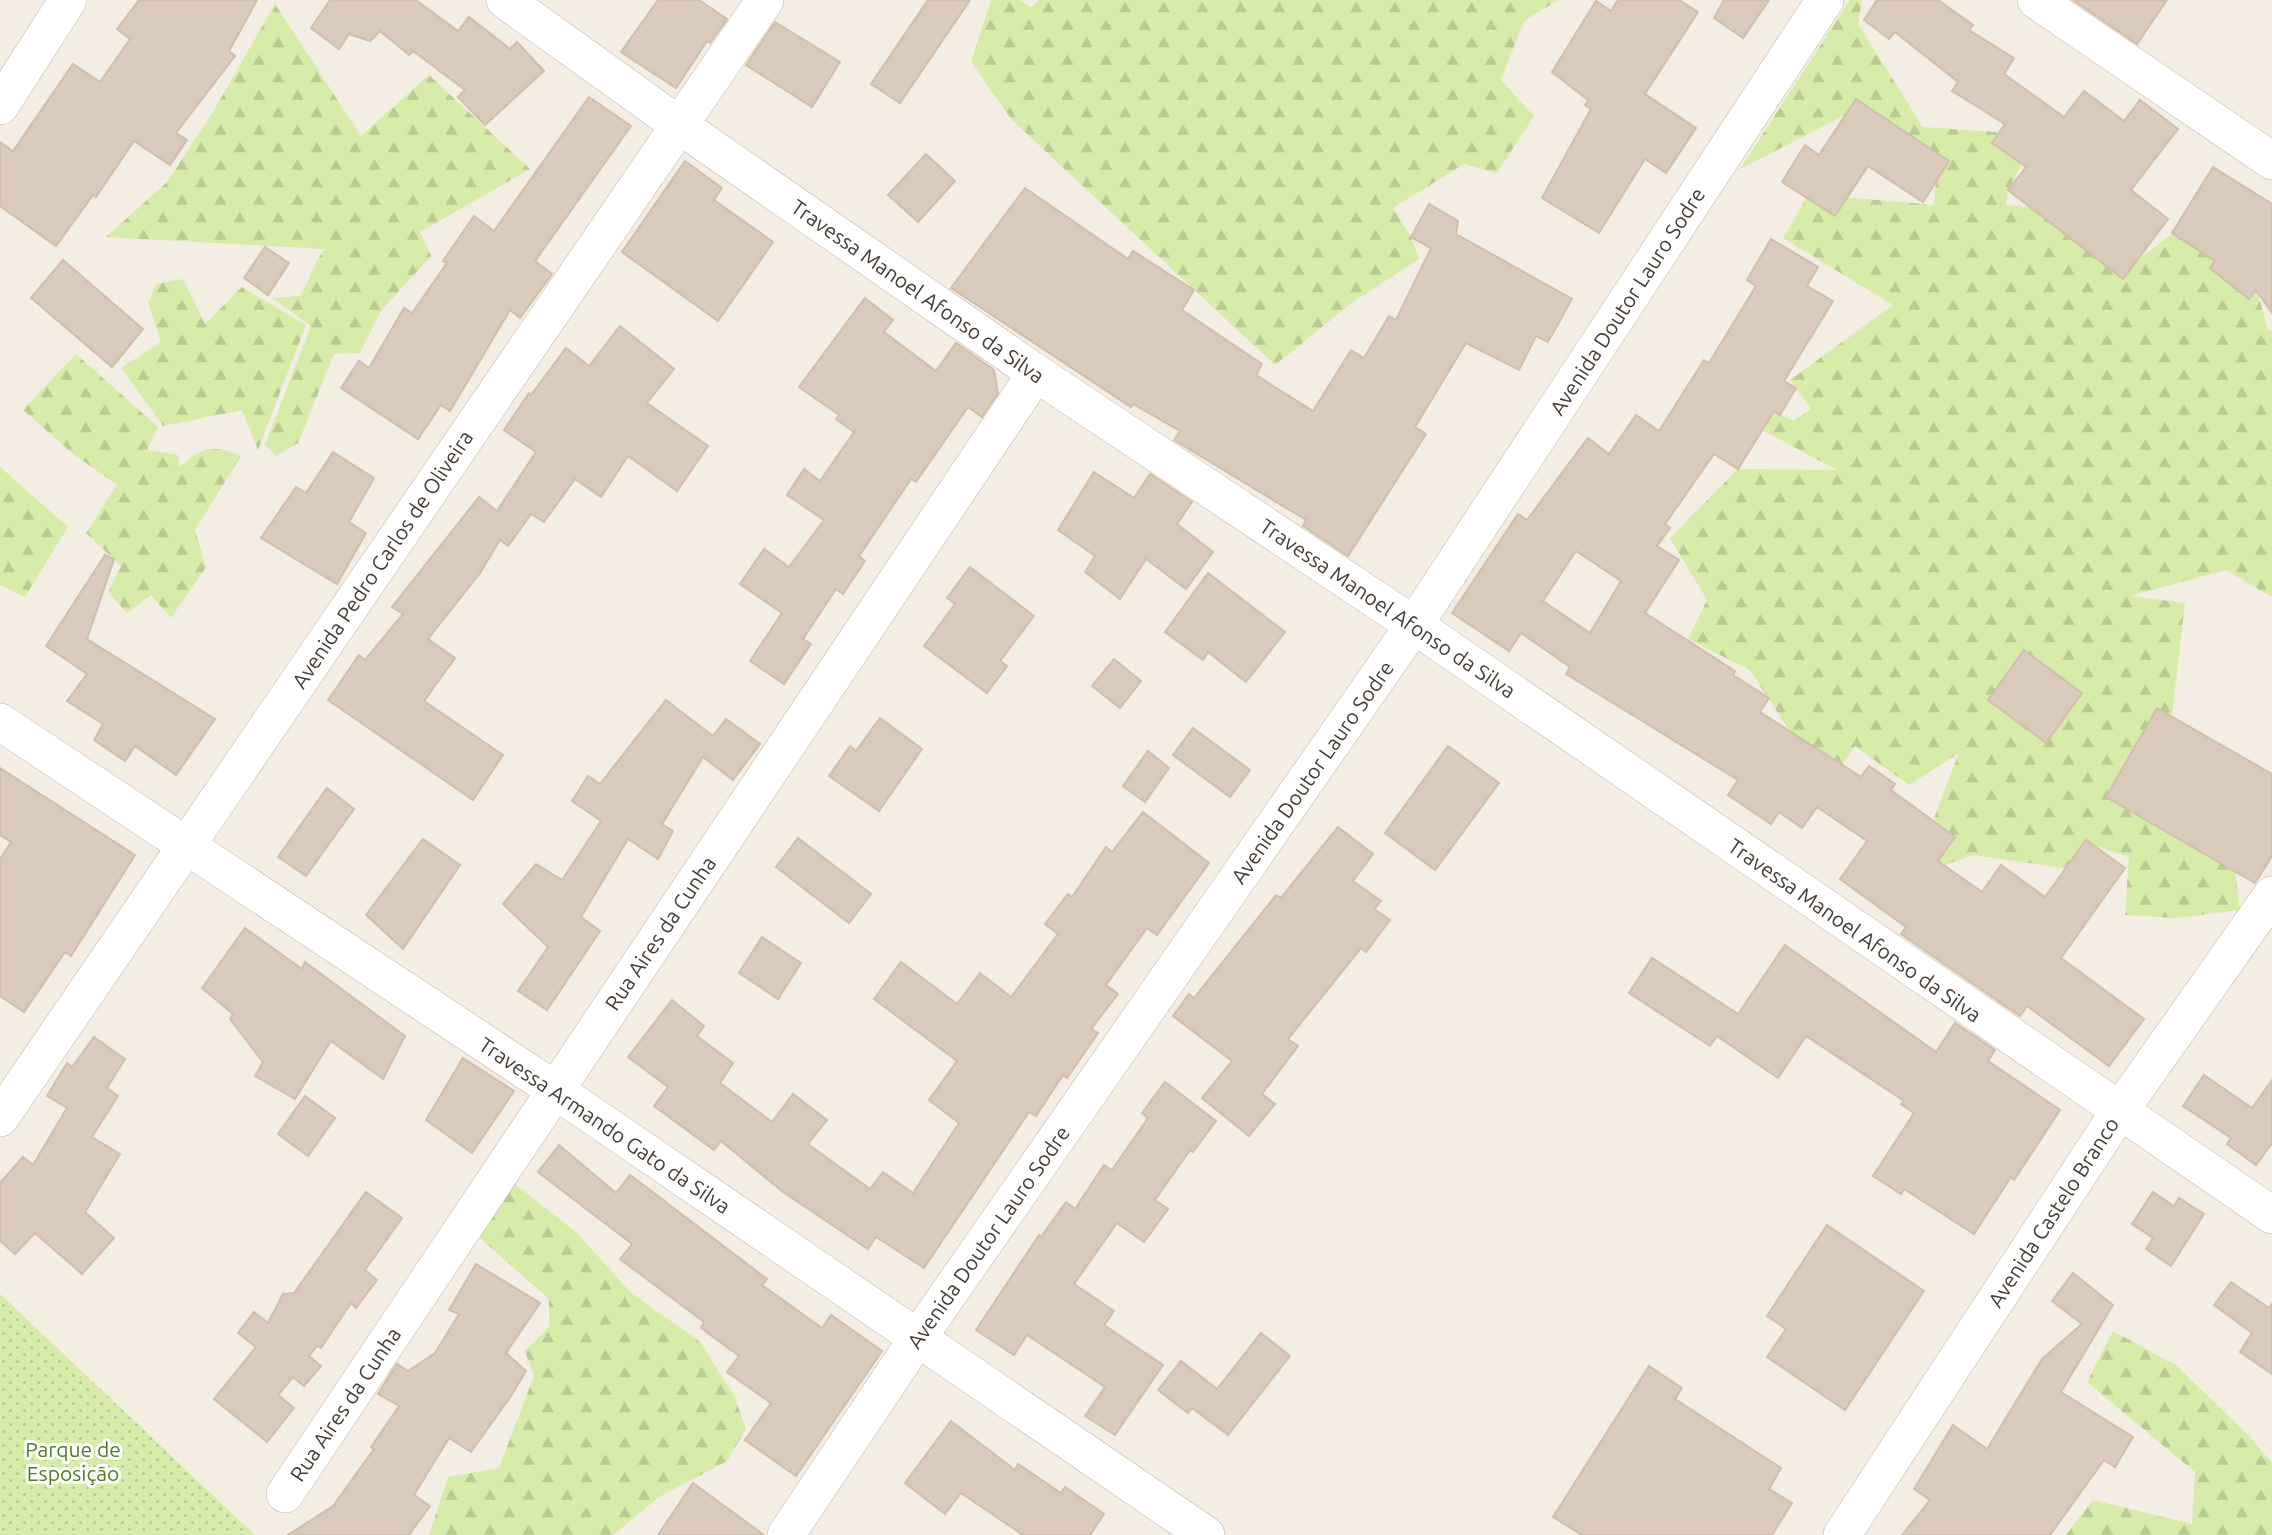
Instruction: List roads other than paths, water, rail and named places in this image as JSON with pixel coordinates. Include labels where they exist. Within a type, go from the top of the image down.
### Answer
[{"type":"street","points":[[0,106],[68,0]]},
{"type":"street","name":"Travessa Manoel Afonso da Silva","points":[[505,0],[679,125],[1036,373],[1414,625],[2272,1215]]},
{"type":"street","name":"Avenida Pedro Carlos de Oliveira","points":[[0,1118],[765,0]]},
{"type":"street","name":"Avenida Doutor Lauro Sodre","points":[[786,1535],[917,1339],[1414,625],[1825,0]]},
{"type":"street","points":[[2036,0],[2272,161]]},
{"type":"street","name":"Rua Aires da Cunha","points":[[285,1493],[1036,373]]},
{"type":"street","name":"Travessa Armando Gato da Silva","points":[[0,722],[555,1090],[1206,1535]]},
{"type":"street","name":"Avenida Castelo Branco","points":[[1842,1535],[2119,1112],[2272,895]]},
{"type":"park label","name":"Parque de Esposição","points":[[73,1461]]}]
